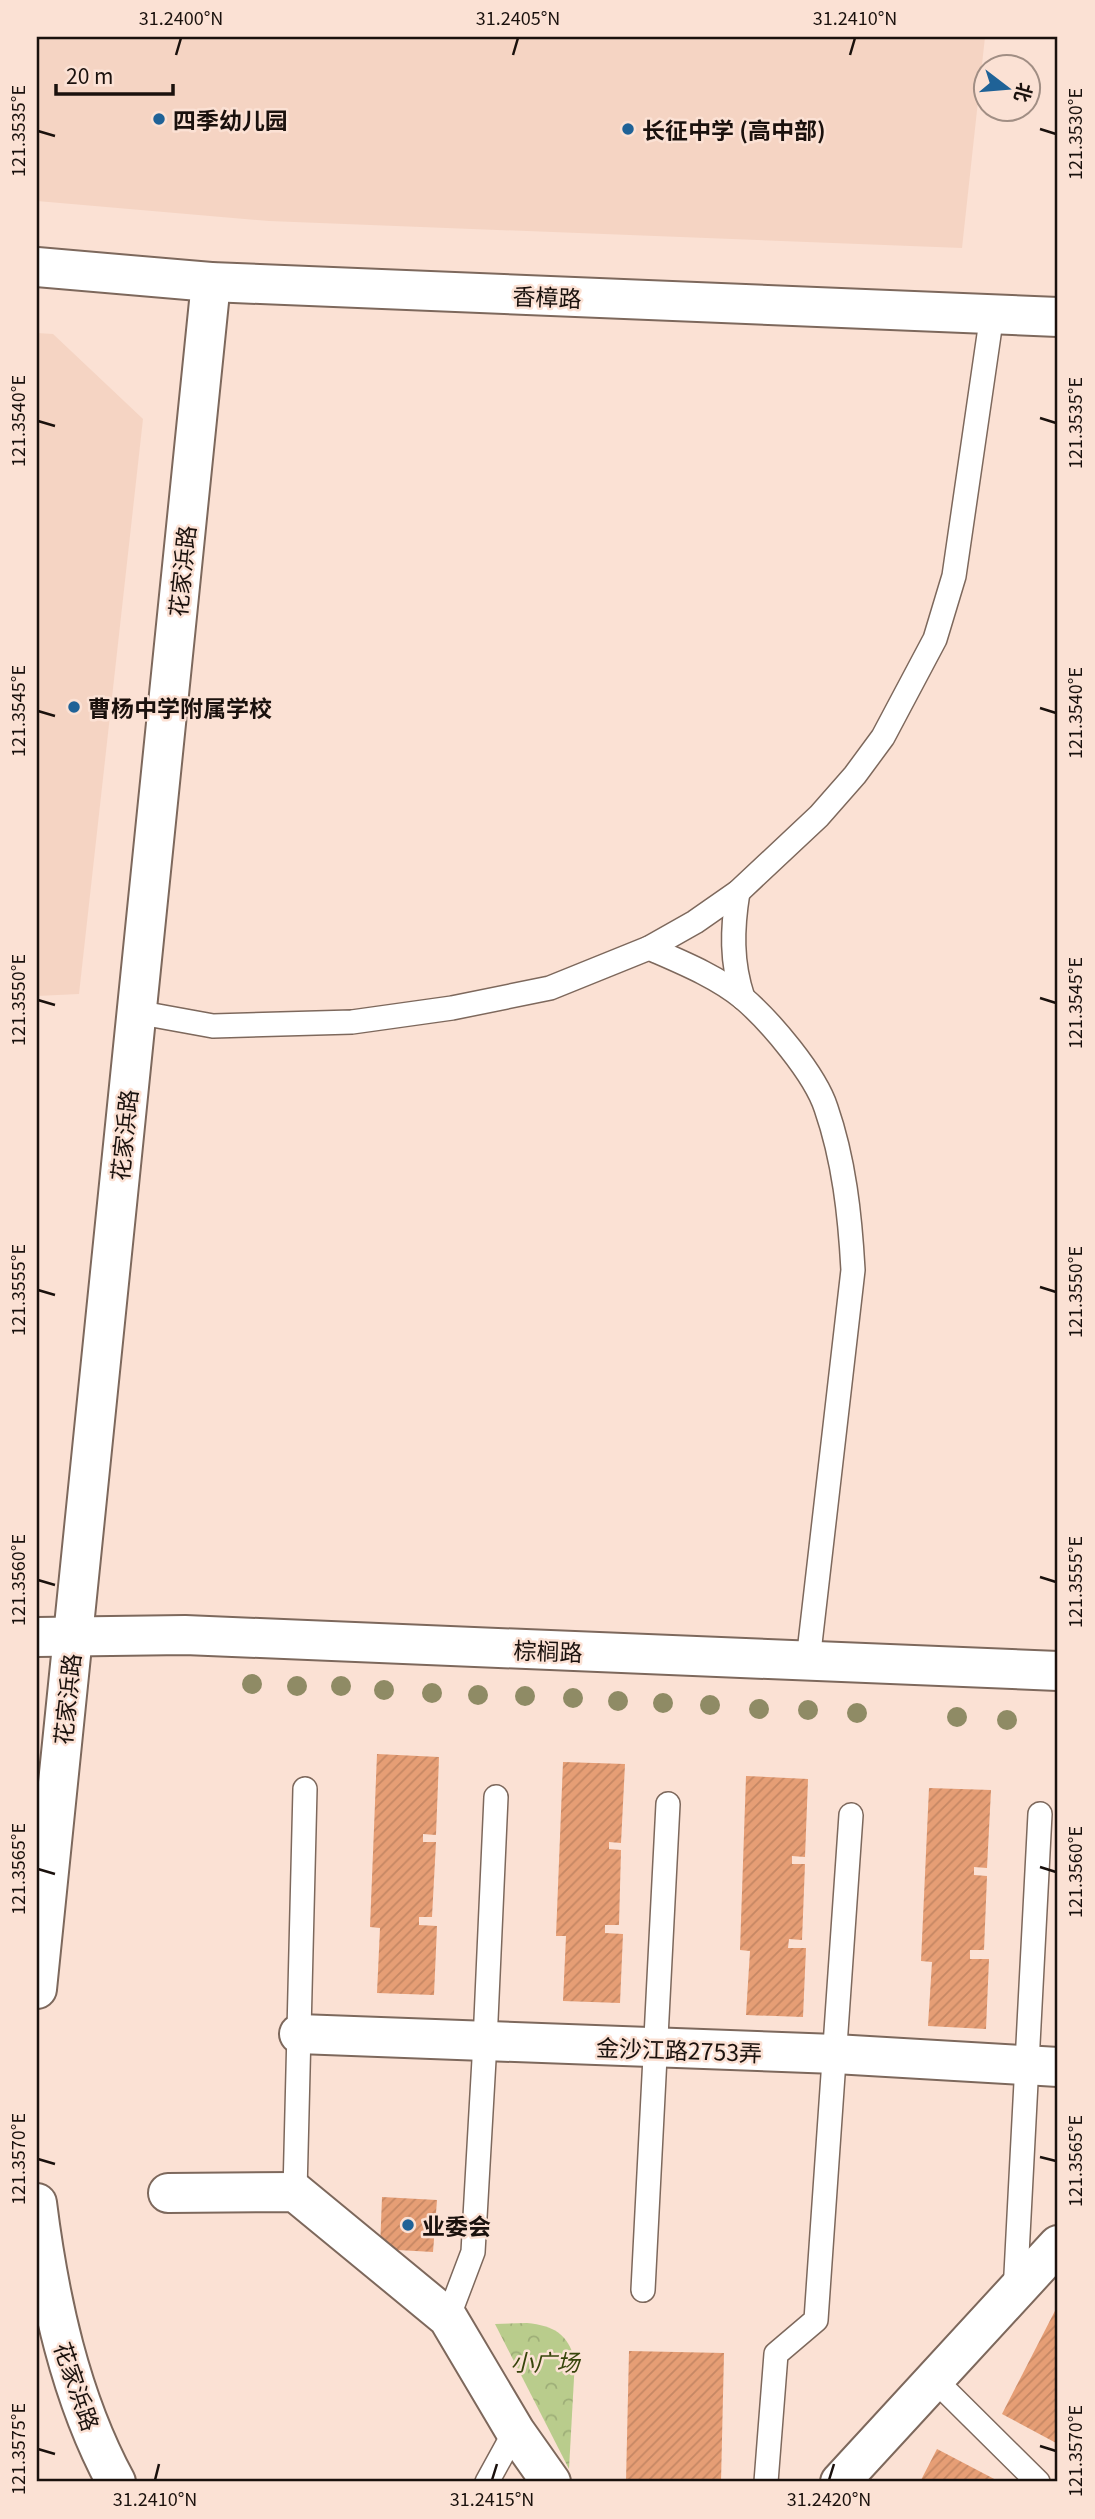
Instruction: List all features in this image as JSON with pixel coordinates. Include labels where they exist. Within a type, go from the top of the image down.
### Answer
[{"type":"street","name":"香樟路","points":[[37,267],[211,282],[1058,317]]},
{"type":"street","name":"花家浜路","points":[[37,1989],[54,1636],[136,1012],[211,282]]},
{"type":"street","name":"棕榈路","points":[[54,1636],[186,1635],[1058,1671]]},
{"type":"street","name":"金沙江路2753弄","points":[[299,2035],[835,2054],[1043,2066]]},
{"type":"street","points":[[168,2193],[295,2192],[448,2318],[515,2431],[551,2482]]},
{"type":"street","name":"花家浜路","points":[[37,2203],[46,2269],[75,2383],[94,2435],[116,2482]]},
{"type":"street","points":[[840,2482],[1058,2245]]},
{"type":"lane","points":[[136,1012],[213,1026],[352,1022],[452,1008],[550,988],[649,948],[695,922],[738,892],[819,816],[855,775],[883,737],[935,639],[954,576],[992,314]]},
{"type":"lane","points":[[738,892],[732,948],[736,977],[743,998]]},
{"type":"lane","points":[[649,948],[713,978],[743,998],[774,1030],[801,1064],[825,1105],[839,1153],[850,1215],[853,1270],[808,1661]]},
{"type":"lane","points":[[295,2192],[305,1789]]},
{"type":"lane","points":[[448,2318],[473,2252],[496,1797]]},
{"type":"lane","points":[[643,2290],[667,1804]]},
{"type":"lane","points":[[1015,2293],[1043,2066],[1040,1814]]},
{"type":"lane","points":[[766,2482],[776,2354],[816,2320],[851,1815]]},
{"type":"lane","points":[[934,2379],[1038,2482]]},
{"type":"lane","points":[[487,2482],[515,2431]]},
{"type":"shaded area","name":"长征中学 (高中部)","points":[[37,37],[985,37],[983,52],[972,52],[972,122],[976,122],[962,248],[269,221],[37,201]]},
{"type":"shaded area","name":"曹杨中学附属学校","points":[[37,333],[53,334],[143,419],[79,994],[37,996]]},
{"type":"green space","name":"小广场","points":[[527,2323],[545,2326],[558,2332],[568,2343],[575,2360],[569,2469],[495,2324]]},
{"type":"building","points":[[377,1754],[439,1757],[436,1835],[423,1834],[423,1842],[436,1842],[432,1917],[419,1917],[419,1925],[437,1926],[434,1995],[377,1993],[380,1928],[370,1927]]},
{"type":"building","points":[[563,1762],[625,1764],[621,1843],[609,1842],[609,1849],[621,1850],[619,1925],[605,1925],[605,1933],[623,1934],[620,2003],[563,2001],[566,1936],[556,1936]]},
{"type":"building","points":[[746,1776],[808,1779],[805,1857],[792,1856],[792,1864],[805,1864],[802,1940],[789,1939],[788,1948],[806,1948],[803,2017],[746,2015],[750,1951],[740,1950]]},
{"type":"building","points":[[929,1788],[991,1790],[987,1868],[974,1867],[974,1875],[987,1876],[984,1950],[970,1950],[970,1959],[989,1959],[986,2029],[928,2026],[932,1962],[921,1961]]},
{"type":"building","name":"业委会","points":[[382,2197],[437,2200],[433,2252],[380,2249]]},
{"type":"building","points":[[1058,2305],[1058,2444],[1002,2414]]},
{"type":"building","points":[[629,2351],[724,2353],[721,2482],[626,2482]]},
{"type":"building","points":[[937,2449],[1000,2482],[920,2482]]},
{"type":"place","name":"四季幼儿园","points":[[159,119]]},
{"type":"place","name":"长征中学 (高中部)","points":[[628,129]]},
{"type":"place","name":"曹杨中学附属学校","points":[[74,707]]},
{"type":"place","name":"业委会","points":[[408,2225]]}]
